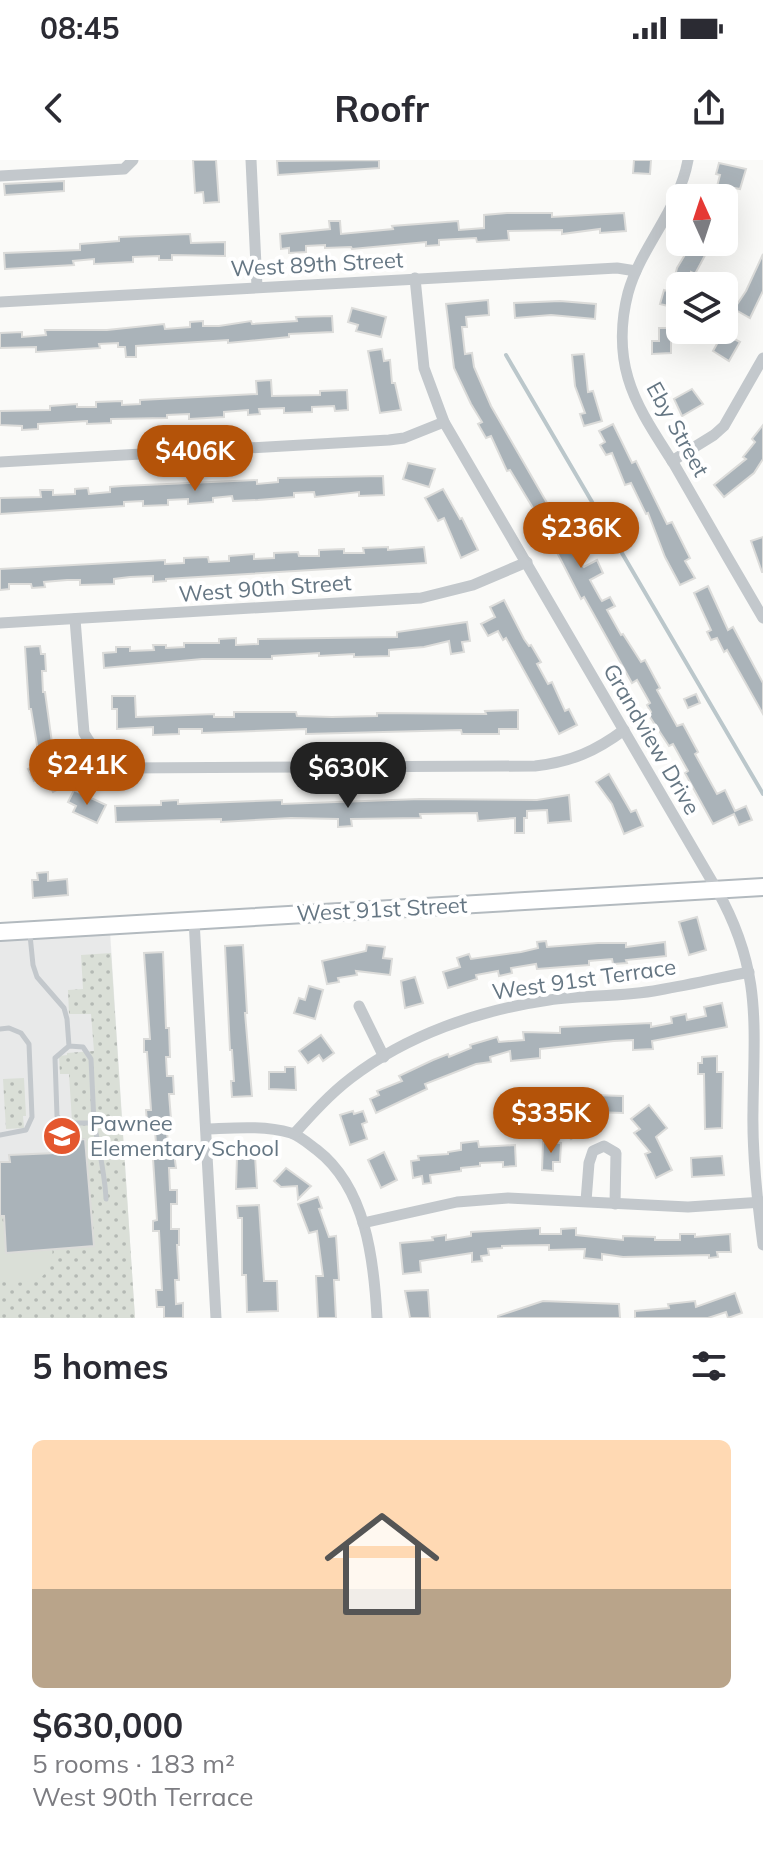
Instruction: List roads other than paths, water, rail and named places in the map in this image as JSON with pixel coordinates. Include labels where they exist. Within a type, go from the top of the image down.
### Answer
[{"type":"street","points":[[251,160],[257,287]]},
{"type":"street","name":"Eby Street","points":[[688,160],[671,210],[636,271],[624,311],[623,357],[637,401],[761,610]]},
{"type":"street","points":[[0,176],[128,164]]},
{"type":"street","name":"West 89th Street","points":[[0,302],[617,268],[636,271]]},
{"type":"street","name":"Grandview Drive","points":[[415,278],[424,368],[444,422],[717,890],[741,939],[754,997],[753,1111],[763,1245]]},
{"type":"street","points":[[672,461],[724,426],[763,358]]},
{"type":"street","points":[[0,462],[389,440],[404,438],[444,422]]},
{"type":"street","name":"West 90th Street","points":[[0,623],[421,598],[473,585],[527,562]]},
{"type":"street","points":[[75,619],[84,733],[101,757],[122,768],[535,766],[579,757],[603,746],[624,730]]},
{"type":"street","name":"West 91st Street","points":[[0,932],[763,887]]},
{"type":"street","points":[[194,920],[216,1318]]},
{"type":"street","name":"West 91st Terrace","points":[[294,1134],[351,1077],[425,1035],[505,1008],[549,1000],[658,991],[749,972]]},
{"type":"street","points":[[359,1006],[384,1057]]},
{"type":"street","points":[[206,1129],[255,1127],[294,1134],[335,1169],[345,1183],[363,1223],[370,1248],[377,1318]]},
{"type":"street","points":[[586,1201],[589,1163],[593,1151],[604,1146],[616,1153],[615,1204]]},
{"type":"street","points":[[363,1223],[470,1200],[508,1198],[688,1207],[760,1202]]},
{"type":"lane","points":[[30,930],[37,977],[64,1008],[69,1046]]},
{"type":"lane","points":[[0,1029],[9,1028],[21,1033],[29,1044],[32,1117],[26,1130],[0,1135]]},
{"type":"lane","points":[[94,1123],[64,1123],[57,1116],[55,1058],[69,1046],[83,1047],[91,1059],[94,1123],[99,1161],[105,1175],[106,1199]]},
{"type":"waterway","points":[[506,355],[763,794]]},
{"type":"place","name":"Pawnee Elementary School","points":[[62,1136]]}]
